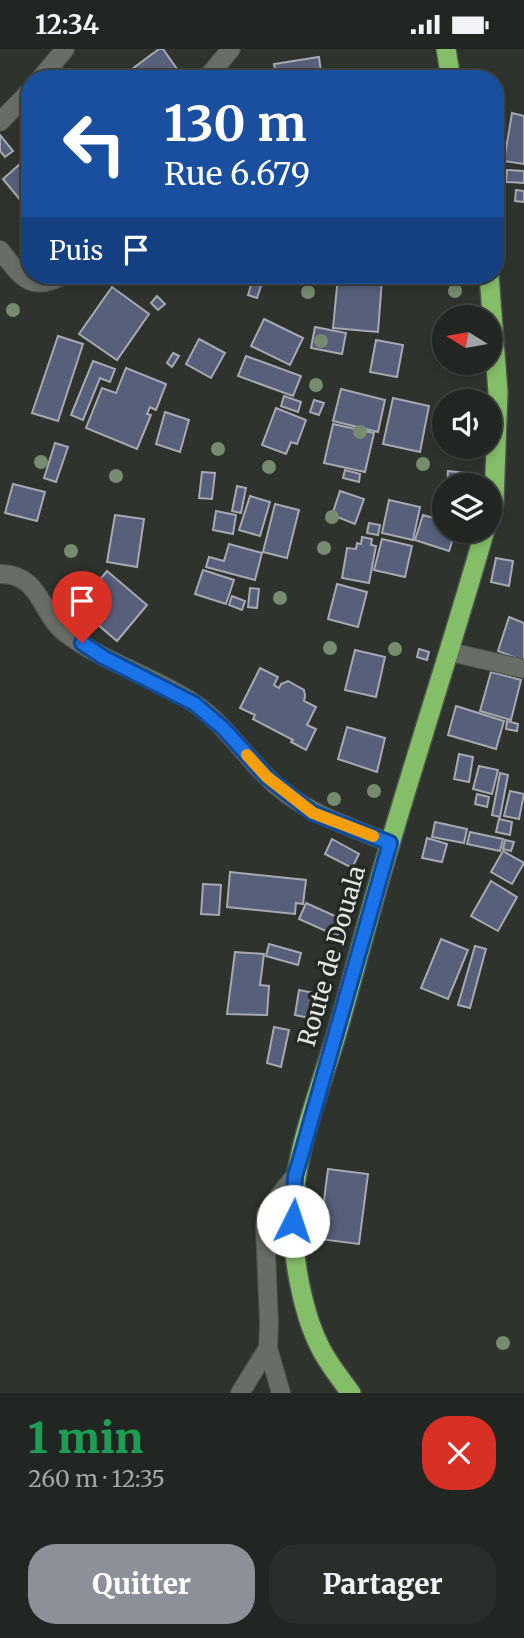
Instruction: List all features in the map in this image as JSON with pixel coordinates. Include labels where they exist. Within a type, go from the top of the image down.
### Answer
[{"type":"highway","points":[[446,49],[450,70]]},
{"type":"highway","points":[[490,284],[498,392],[495,473]]},
{"type":"highway","name":"Route de Douala","points":[[351,1393],[321,1350],[309,1316],[295,1254],[295,1176],[390,843],[481,543]]},
{"type":"street","points":[[48,70],[65,49]]},
{"type":"street","points":[[214,70],[231,49]]},
{"type":"street","points":[[0,122],[21,100]]},
{"type":"street","points":[[0,250],[21,275]]},
{"type":"street","points":[[0,574],[30,584],[61,630],[103,657],[195,704],[224,729],[267,777],[313,813],[390,843]]},
{"type":"street","points":[[450,652],[524,669]]},
{"type":"street","points":[[281,1393],[268,1348],[265,1229],[267,1214],[295,1176]]},
{"type":"street","points":[[240,1393],[268,1348]]},
{"type":"building","points":[[159,49],[163,49],[178,70],[133,70]]},
{"type":"building","points":[[319,57],[321,70],[275,70],[274,64]]},
{"type":"building","points":[[512,113],[524,116],[524,164],[504,161]]},
{"type":"building","points":[[0,135],[13,151],[5,157],[0,151]]},
{"type":"building","points":[[21,165],[21,201],[3,179]]},
{"type":"building","points":[[507,170],[524,171],[524,183],[506,182]]},
{"type":"building","points":[[516,190],[524,191],[524,202],[515,201]]},
{"type":"building","points":[[251,284],[262,284],[257,298],[248,295]]},
{"type":"building","points":[[337,284],[382,284],[378,332],[333,328]]},
{"type":"building","points":[[112,287],[149,314],[117,360],[79,334]]},
{"type":"building","points":[[157,296],[165,304],[158,310],[151,303]]},
{"type":"building","points":[[264,319],[303,338],[290,365],[251,346]]},
{"type":"building","points":[[315,327],[346,333],[342,354],[311,348]]},
{"type":"building","points":[[58,336],[83,344],[58,421],[32,413]]},
{"type":"building","points":[[199,339],[225,353],[211,378],[186,364]]},
{"type":"building","points":[[376,340],[403,345],[397,377],[370,372]]},
{"type":"building","points":[[173,353],[179,356],[172,367],[167,363]]},
{"type":"building","points":[[246,356],[301,376],[293,396],[238,376]]},
{"type":"building","points":[[93,361],[115,369],[110,382],[100,378],[83,420],[71,415]]},
{"type":"building","points":[[126,368],[166,384],[156,410],[150,407],[147,414],[151,415],[137,449],[86,428],[102,388],[116,393]]},
{"type":"building","points":[[341,389],[385,400],[378,432],[333,421]]},
{"type":"building","points":[[284,396],[301,402],[298,412],[281,406]]},
{"type":"building","points":[[393,398],[429,406],[420,452],[383,444]]},
{"type":"building","points":[[314,400],[324,403],[319,415],[310,412]]},
{"type":"building","points":[[276,408],[306,420],[297,444],[291,442],[286,454],[262,445]]},
{"type":"building","points":[[165,412],[189,420],[180,452],[156,444]]},
{"type":"building","points":[[333,424],[374,433],[365,472],[324,463]]},
{"type":"building","points":[[55,443],[68,447],[56,482],[44,478]]},
{"type":"building","points":[[345,470],[360,474],[359,482],[343,478]]},
{"type":"building","points":[[202,472],[215,473],[212,499],[199,498]]},
{"type":"building","points":[[13,484],[45,492],[37,521],[5,513]]},
{"type":"building","points":[[237,486],[246,488],[241,513],[232,511]]},
{"type":"building","points":[[340,491],[364,499],[355,524],[332,515]]},
{"type":"building","points":[[250,496],[270,502],[260,536],[239,530]]},
{"type":"building","points":[[389,500],[420,507],[413,540],[382,533]]},
{"type":"building","points":[[275,504],[299,510],[287,558],[263,552]]},
{"type":"building","points":[[216,511],[236,515],[233,534],[213,530]]},
{"type":"building","points":[[115,515],[144,519],[137,567],[107,562]]},
{"type":"building","points":[[423,515],[432,518],[432,543],[452,543],[449,551],[415,540]]},
{"type":"building","points":[[369,523],[380,525],[378,535],[367,533]]},
{"type":"building","points":[[362,537],[372,539],[371,545],[376,546],[369,583],[342,578],[347,548],[356,549],[357,543],[361,544]]},
{"type":"building","points":[[382,539],[412,546],[405,577],[374,570]]},
{"type":"building","points":[[229,544],[262,553],[255,580],[206,567],[209,557],[224,561]]},
{"type":"building","points":[[496,558],[513,561],[509,586],[491,582]]},
{"type":"building","points":[[203,570],[234,580],[226,604],[195,594]]},
{"type":"building","points":[[107,571],[147,605],[117,641],[77,607]]},
{"type":"building","points":[[337,584],[367,592],[358,627],[328,619]]},
{"type":"building","points":[[250,588],[259,589],[257,608],[248,607]]},
{"type":"building","points":[[232,596],[245,601],[242,610],[229,605]]},
{"type":"building","points":[[509,617],[524,623],[524,661],[498,651]]},
{"type":"building","points":[[419,649],[429,652],[427,660],[417,657]]},
{"type":"building","points":[[355,650],[385,657],[376,697],[345,690]]},
{"type":"building","points":[[260,668],[278,677],[274,685],[279,688],[288,681],[304,690],[304,701],[316,707],[307,725],[316,729],[306,750],[253,719],[255,715],[240,708]]},
{"type":"building","points":[[491,672],[521,680],[511,720],[480,711]]},
{"type":"building","points":[[456,706],[504,721],[496,749],[448,735]]},
{"type":"building","points":[[507,721],[518,724],[517,731],[506,729]]},
{"type":"building","points":[[347,727],[385,738],[377,772],[338,759]]},
{"type":"building","points":[[459,754],[473,757],[469,782],[454,779]]},
{"type":"building","points":[[479,766],[498,770],[492,794],[473,789]]},
{"type":"building","points":[[500,773],[508,775],[500,817],[492,815]]},
{"type":"building","points":[[510,791],[524,794],[519,819],[504,816]]},
{"type":"building","points":[[477,794],[489,797],[487,807],[475,804]]},
{"type":"building","points":[[499,819],[512,822],[510,835],[496,832]]},
{"type":"building","points":[[435,822],[467,829],[464,843],[432,837]]},
{"type":"building","points":[[470,832],[503,839],[500,851],[467,844]]},
{"type":"building","points":[[427,838],[447,844],[442,862],[422,858]]},
{"type":"building","points":[[332,839],[359,854],[352,868],[325,854]]},
{"type":"building","points":[[505,840],[514,842],[511,851],[503,849]]},
{"type":"building","points":[[503,851],[524,863],[512,884],[491,872]]},
{"type":"building","points":[[230,872],[306,880],[303,904],[296,903],[295,914],[227,907]]},
{"type":"building","points":[[491,881],[517,897],[498,931],[471,916]]},
{"type":"building","points":[[203,884],[221,885],[219,915],[201,914]]},
{"type":"building","points":[[306,903],[344,920],[337,936],[299,919]]},
{"type":"building","points":[[441,939],[468,950],[448,999],[421,988]]},
{"type":"building","points":[[269,944],[301,953],[298,965],[266,956]]},
{"type":"building","points":[[475,946],[486,949],[470,1008],[458,1005]]},
{"type":"building","points":[[235,952],[264,954],[260,985],[269,986],[267,1015],[227,1014]]},
{"type":"building","points":[[299,990],[319,994],[314,1019],[295,1015]]},
{"type":"building","points":[[274,1027],[289,1030],[281,1067],[267,1063]]},
{"type":"building","points":[[328,1169],[368,1174],[359,1244],[319,1239]]},
{"type":"slow traffic","points":[[247,755],[267,777],[313,813],[373,836]]},
{"type":"route","points":[[82,643],[103,657],[195,704],[224,729],[267,777],[313,813],[390,843],[295,1176],[293,1221]]}]
